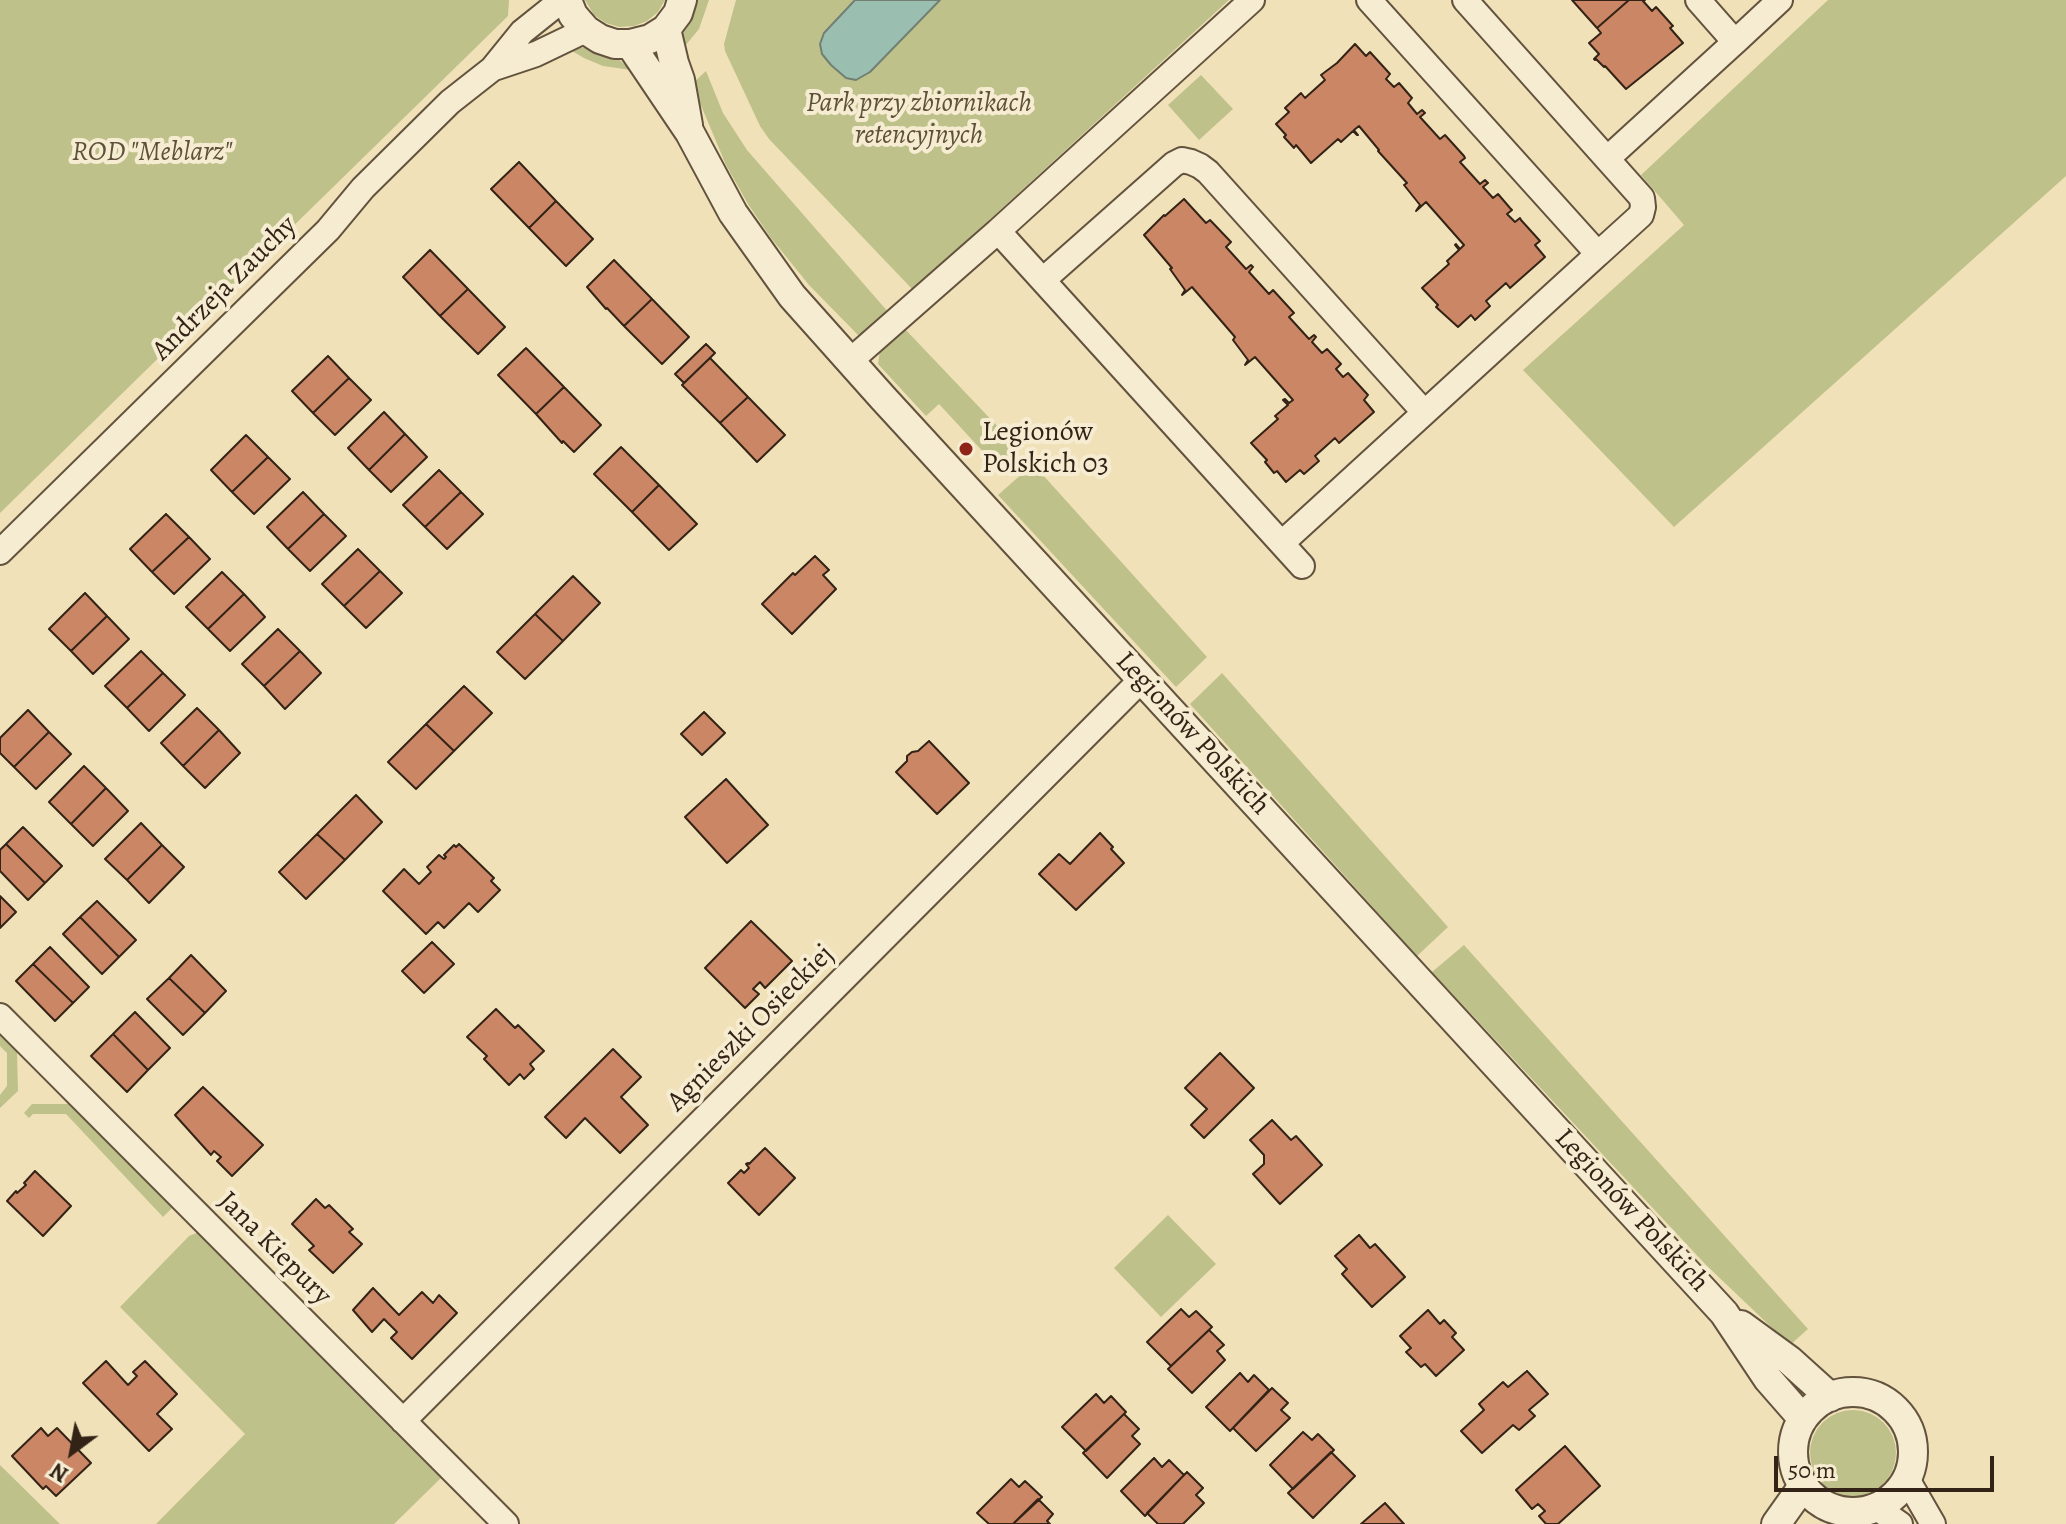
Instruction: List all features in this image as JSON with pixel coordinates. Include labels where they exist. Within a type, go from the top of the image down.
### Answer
[{"type":"street","points":[[564,0],[586,30],[615,44],[650,39],[666,29],[678,13],[682,0]]},
{"type":"street","name":"Andrzeja Zauchy","points":[[0,552],[328,230],[363,188],[429,122],[492,69],[522,32],[564,0]]},
{"type":"street","points":[[850,361],[1252,0]]},
{"type":"street","points":[[1369,0],[1598,254]]},
{"type":"street","points":[[1282,543],[1641,215],[1642,198],[1465,0]]},
{"type":"street","points":[[1698,0],[1735,42]]},
{"type":"street","points":[[1608,158],[1780,0]]},
{"type":"street","name":"Legionów Polskich","points":[[666,29],[690,133]]},
{"type":"street","name":"Andrzeja Zauchy","points":[[492,69],[536,54],[586,30]]},
{"type":"street","name":"Legionów Polskich","points":[[630,44],[690,133],[733,213],[792,296],[1724,1313],[1768,1379],[1803,1419]]},
{"type":"street","points":[[1043,280],[1174,164],[1182,160],[1191,162],[1208,172],[1424,412]]},
{"type":"street","points":[[998,231],[1302,566]]},
{"type":"street","name":"Agnieszki Osieckiej","points":[[403,1421],[1142,679]]},
{"type":"street","name":"Jana Kiepury","points":[[0,1016],[506,1524]]},
{"type":"street","name":"Legionów Polskich","points":[[1724,1313],[1789,1360],[1830,1397]]},
{"type":"street","points":[[1847,1392],[1866,1393],[1882,1400],[1907,1425],[1912,1441],[1912,1467],[1894,1496],[1877,1508],[1826,1516],[1796,1472],[1794,1439],[1803,1419],[1815,1406],[1830,1397],[1847,1392]]},
{"type":"street","points":[[1907,1479],[1933,1524]]},
{"type":"street","points":[[1776,1524],[1803,1486]]},
{"type":"street","points":[[1877,1508],[1900,1524]]},
{"type":"green space","name":"ROD \"Meblarz\"","points":[[0,0],[509,0],[508,16],[0,513]]},
{"type":"green space","points":[[585,0],[665,0],[658,12],[647,21],[619,27],[594,15]]},
{"type":"green space","points":[[694,0],[709,0],[699,29],[681,51],[682,28]]},
{"type":"green space","name":"Park przy zbiornikach retencyjnych","points":[[736,0],[1229,0],[913,290],[760,126],[725,51],[724,44]]},
{"type":"green space","points":[[1828,0],[2066,0],[2066,176],[1674,527],[1523,370],[1684,225],[1641,175]]},
{"type":"green space","points":[[567,48],[600,49],[615,56],[631,70],[603,66]]},
{"type":"green space","points":[[706,71],[723,113],[747,150],[889,313],[863,336],[858,335],[809,285],[748,204],[726,165],[692,84]]},
{"type":"green space","points":[[1201,75],[1233,109],[1199,140],[1168,105]]},
{"type":"green space","points":[[904,328],[1019,449],[999,469],[939,404],[926,416],[878,364],[880,350]]},
{"type":"green space","points":[[1033,464],[1207,657],[1176,687],[998,495]]},
{"type":"green space","points":[[1222,673],[1448,927],[1417,956],[1190,704]]},
{"type":"green space","points":[[1464,945],[1808,1329],[1790,1345],[1706,1265],[1432,972]]},
{"type":"green space","points":[[0,1034],[17,1051],[18,1091],[0,1108],[0,1095],[7,1086],[7,1053],[0,1046]]},
{"type":"green space","points":[[32,1104],[72,1104],[172,1208],[163,1217],[66,1114],[33,1114],[29,1118],[24,1113]]},
{"type":"green space","points":[[1168,1215],[1216,1264],[1161,1317],[1114,1268]]},
{"type":"green space","points":[[199,1232],[441,1478],[394,1524],[156,1524],[245,1434],[120,1307],[189,1236]]},
{"type":"green space","points":[[1853,1410],[1877,1417],[1889,1429],[1896,1453],[1889,1477],[1877,1489],[1853,1496],[1829,1489],[1817,1477],[1810,1453],[1817,1429],[1829,1417]]},
{"type":"green space","points":[[0,1465],[60,1524],[0,1524]]},
{"type":"shaded area","points":[[855,0],[940,0],[870,72],[856,80],[846,78],[831,65],[822,54],[820,44],[824,33]]},
{"type":"building","points":[[1572,0],[1629,0],[1597,28]]},
{"type":"building","points":[[1629,0],[1645,0],[1652,11],[1656,7],[1683,43],[1626,89],[1605,66],[1594,59],[1599,54],[1589,43],[1601,33],[1597,28]]},
{"type":"building","points":[[1355,44],[1366,56],[1370,52],[1390,74],[1386,79],[1394,87],[1399,83],[1412,98],[1408,103],[1417,114],[1422,110],[1425,113],[1420,117],[1440,139],[1445,135],[1464,156],[1460,162],[1480,184],[1485,180],[1488,183],[1483,187],[1493,198],[1498,194],[1512,210],[1507,214],[1515,222],[1520,218],[1540,241],[1535,245],[1545,257],[1510,288],[1506,283],[1486,301],[1490,306],[1475,320],[1471,315],[1458,327],[1436,307],[1438,305],[1422,288],[1449,264],[1447,261],[1459,250],[1455,245],[1460,249],[1464,245],[1426,202],[1416,211],[1420,205],[1404,185],[1407,183],[1359,126],[1354,130],[1358,135],[1353,131],[1341,142],[1338,139],[1311,163],[1296,145],[1294,148],[1284,137],[1286,135],[1276,124],[1289,112],[1285,108],[1301,93],[1305,98],[1325,80],[1321,75]]},
{"type":"building","points":[[519,162],[556,201],[529,228],[491,189]]},
{"type":"building","points":[[1184,199],[1206,223],[1210,220],[1231,242],[1226,247],[1246,269],[1251,265],[1253,267],[1249,272],[1269,294],[1273,290],[1294,313],[1289,317],[1309,339],[1314,335],[1316,337],[1312,342],[1322,353],[1327,349],[1341,364],[1336,369],[1343,377],[1348,373],[1368,395],[1364,400],[1374,412],[1339,443],[1335,438],[1315,456],[1319,461],[1304,474],[1300,470],[1286,482],[1277,471],[1274,473],[1251,443],[1278,419],[1275,416],[1288,405],[1283,400],[1289,403],[1293,400],[1255,357],[1245,365],[1248,360],[1233,340],[1235,337],[1192,287],[1182,295],[1185,290],[1172,268],[1144,235]]},
{"type":"building","points":[[556,201],[593,239],[566,266],[529,228]]},
{"type":"building","points":[[430,250],[468,289],[440,316],[403,277]]},
{"type":"building","points":[[614,260],[652,299],[624,326],[587,287]]},
{"type":"building","points":[[468,289],[505,327],[478,354],[440,316]]},
{"type":"building","points":[[652,299],[689,337],[662,364],[624,326]]},
{"type":"building","points":[[706,344],[715,353],[684,383],[675,374]]},
{"type":"building","points":[[526,348],[564,387],[536,414],[498,375]]},
{"type":"building","points":[[328,356],[349,378],[313,413],[292,391]]},
{"type":"building","points":[[710,358],[748,397],[720,423],[682,385]]},
{"type":"building","points":[[349,378],[371,400],[335,435],[313,413]]},
{"type":"building","points":[[564,387],[601,425],[574,452],[536,414]]},
{"type":"building","points":[[748,397],[785,435],[757,462],[720,423]]},
{"type":"building","points":[[384,412],[405,434],[369,470],[348,448]]},
{"type":"building","points":[[405,434],[427,457],[391,492],[369,470]]},
{"type":"building","points":[[246,435],[268,457],[232,492],[211,470]]},
{"type":"building","points":[[621,447],[659,485],[632,512],[594,474]]},
{"type":"building","points":[[268,457],[290,479],[254,514],[232,492]]},
{"type":"building","points":[[439,470],[461,492],[425,527],[403,505]]},
{"type":"building","points":[[659,485],[697,524],[669,550],[632,512]]},
{"type":"building","points":[[303,492],[324,514],[288,549],[267,527]]},
{"type":"building","points":[[461,492],[483,514],[447,549],[425,527]]},
{"type":"building","points":[[166,514],[189,537],[152,572],[130,549]]},
{"type":"building","points":[[324,514],[346,536],[310,571],[288,549]]},
{"type":"building","points":[[189,537],[210,559],[174,594],[152,572]]},
{"type":"building","points":[[358,549],[380,571],[344,606],[322,584]]},
{"type":"building","points":[[815,556],[829,570],[823,575],[836,589],[792,634],[762,604]]},
{"type":"building","points":[[380,571],[402,593],[366,628],[344,606]]},
{"type":"building","points":[[222,572],[244,594],[208,629],[186,607]]},
{"type":"building","points":[[573,576],[600,603],[563,641],[535,614]]},
{"type":"building","points":[[85,593],[107,616],[71,651],[49,629]]},
{"type":"building","points":[[244,594],[265,617],[230,651],[208,629]]},
{"type":"building","points":[[535,614],[563,641],[525,679],[497,652]]},
{"type":"building","points":[[107,616],[129,639],[93,674],[71,651]]},
{"type":"building","points":[[278,629],[300,651],[264,686],[242,664]]},
{"type":"building","points":[[141,651],[163,673],[127,708],[105,686]]},
{"type":"building","points":[[300,651],[321,673],[285,709],[264,686]]},
{"type":"building","points":[[163,673],[185,695],[149,731],[127,708]]},
{"type":"building","points":[[464,686],[492,713],[454,751],[426,724]]},
{"type":"building","points":[[197,708],[219,730],[183,766],[161,743]]},
{"type":"building","points":[[28,710],[49,732],[14,767],[0,753],[0,738]]},
{"type":"building","points":[[704,712],[725,733],[702,755],[681,734]]},
{"type":"building","points":[[426,724],[454,751],[416,789],[388,762]]},
{"type":"building","points":[[219,730],[240,753],[205,788],[183,766]]},
{"type":"building","points":[[49,732],[71,754],[36,789],[14,767]]},
{"type":"building","points":[[929,741],[969,783],[937,814],[896,772],[907,761],[907,756]]},
{"type":"building","points":[[84,766],[106,788],[71,824],[49,802]]},
{"type":"building","points":[[726,779],[768,825],[727,863],[685,817]]},
{"type":"building","points":[[106,788],[128,811],[93,846],[71,824]]},
{"type":"building","points":[[356,795],[382,822],[345,860],[317,834]]},
{"type":"building","points":[[141,823],[162,845],[127,880],[105,859]]},
{"type":"building","points":[[23,827],[62,866],[45,883],[6,844]]},
{"type":"building","points":[[1100,833],[1124,863],[1076,910],[1039,874],[1059,854],[1070,864]]},
{"type":"building","points":[[317,834],[345,860],[306,899],[279,872]]},
{"type":"building","points":[[6,844],[45,883],[28,900],[0,871],[0,850]]},
{"type":"building","points":[[459,844],[494,878],[491,881],[500,890],[478,912],[469,903],[444,928],[438,922],[426,934],[383,891],[404,869],[419,884],[431,872],[427,867],[439,855],[444,859],[454,845]]},
{"type":"building","points":[[162,845],[184,867],[149,903],[127,880]]},
{"type":"building","points":[[0,896],[16,912],[0,928]]},
{"type":"building","points":[[97,901],[136,940],[119,957],[80,917]]},
{"type":"building","points":[[80,917],[119,957],[102,974],[63,934]]},
{"type":"building","points":[[751,921],[792,961],[765,988],[760,982],[753,989],[759,994],[745,1008],[705,968]]},
{"type":"building","points":[[432,942],[454,964],[424,993],[402,971]]},
{"type":"building","points":[[50,947],[89,987],[73,1003],[33,964]]},
{"type":"building","points":[[191,955],[226,991],[205,1013],[169,978]]},
{"type":"building","points":[[33,964],[73,1003],[55,1021],[16,981]]},
{"type":"building","points":[[169,978],[205,1013],[183,1035],[147,999]]},
{"type":"building","points":[[496,1009],[515,1028],[518,1025],[544,1051],[530,1064],[534,1069],[524,1079],[520,1074],[509,1085],[484,1059],[487,1056],[467,1037]]},
{"type":"building","points":[[135,1012],[170,1048],[148,1070],[113,1034]]},
{"type":"building","points":[[113,1034],[148,1070],[127,1092],[91,1056]]},
{"type":"building","points":[[613,1049],[641,1077],[621,1097],[648,1125],[620,1153],[585,1118],[566,1138],[545,1117]]},
{"type":"building","points":[[1220,1053],[1254,1088],[1204,1138],[1191,1125],[1207,1109],[1185,1088]]},
{"type":"building","points":[[203,1087],[263,1145],[232,1176],[217,1161],[221,1157],[214,1151],[211,1155],[175,1115]]},
{"type":"building","points":[[1272,1120],[1291,1140],[1296,1136],[1322,1165],[1280,1204],[1253,1174],[1264,1164],[1264,1155],[1250,1140]]},
{"type":"building","points":[[765,1148],[795,1178],[759,1215],[728,1183],[741,1170],[744,1173],[749,1168],[746,1164]]},
{"type":"building","points":[[35,1171],[71,1206],[43,1236],[7,1201],[26,1185],[24,1183]]},
{"type":"building","points":[[316,1199],[325,1208],[329,1205],[353,1229],[349,1232],[362,1244],[333,1273],[309,1250],[314,1246],[292,1224]]},
{"type":"building","points":[[1359,1235],[1370,1248],[1375,1244],[1405,1277],[1372,1307],[1342,1274],[1347,1269],[1335,1256]]},
{"type":"building","points":[[373,1288],[399,1315],[422,1292],[433,1303],[439,1295],[457,1313],[412,1359],[391,1338],[397,1332],[384,1319],[372,1332],[353,1310]]},
{"type":"building","points":[[1181,1309],[1189,1317],[1196,1311],[1212,1327],[1171,1366],[1147,1342]]},
{"type":"building","points":[[1428,1310],[1440,1324],[1444,1320],[1456,1333],[1452,1337],[1464,1350],[1436,1376],[1425,1364],[1421,1367],[1406,1352],[1411,1348],[1400,1336]]},
{"type":"building","points":[[1209,1330],[1224,1345],[1217,1351],[1225,1360],[1192,1393],[1168,1369]]},
{"type":"building","points":[[106,1361],[128,1385],[137,1376],[133,1372],[145,1361],[177,1394],[157,1414],[172,1429],[149,1451],[83,1383]]},
{"type":"building","points":[[1527,1371],[1548,1394],[1529,1410],[1535,1416],[1519,1430],[1513,1425],[1482,1453],[1461,1431],[1484,1410],[1479,1404],[1503,1382],[1508,1387]]},
{"type":"building","points":[[1240,1373],[1248,1382],[1254,1375],[1269,1390],[1230,1431],[1206,1407]]},
{"type":"building","points":[[1272,1388],[1288,1403],[1281,1410],[1290,1418],[1256,1451],[1233,1428]]},
{"type":"building","points":[[1096,1394],[1104,1403],[1111,1396],[1126,1412],[1086,1451],[1062,1427]]},
{"type":"building","points":[[1124,1414],[1139,1429],[1132,1436],[1140,1444],[1107,1478],[1083,1453]]},
{"type":"building","points":[[41,1428],[48,1436],[57,1428],[91,1463],[56,1496],[46,1486],[43,1489],[12,1456]]},
{"type":"building","points":[[1303,1432],[1312,1440],[1318,1434],[1334,1450],[1293,1489],[1270,1465]]},
{"type":"building","points":[[1565,1446],[1600,1486],[1558,1524],[1546,1524],[1539,1516],[1545,1511],[1538,1504],[1532,1509],[1516,1490]]},
{"type":"building","points":[[1331,1452],[1355,1476],[1313,1518],[1288,1493]]},
{"type":"building","points":[[1154,1458],[1162,1467],[1169,1460],[1184,1475],[1145,1516],[1121,1491]]},
{"type":"building","points":[[1187,1472],[1203,1488],[1196,1495],[1204,1503],[1183,1524],[1158,1524],[1147,1513]]},
{"type":"building","points":[[1011,1479],[1019,1487],[1025,1481],[1042,1497],[1013,1524],[989,1524],[977,1513]]},
{"type":"building","points":[[1038,1499],[1053,1514],[1047,1521],[1050,1524],[1013,1524]]},
{"type":"building","points":[[1385,1503],[1404,1524],[1361,1524]]},
{"type":"place","name":"Legionów Polskich 03","points":[[966,449]]}]
